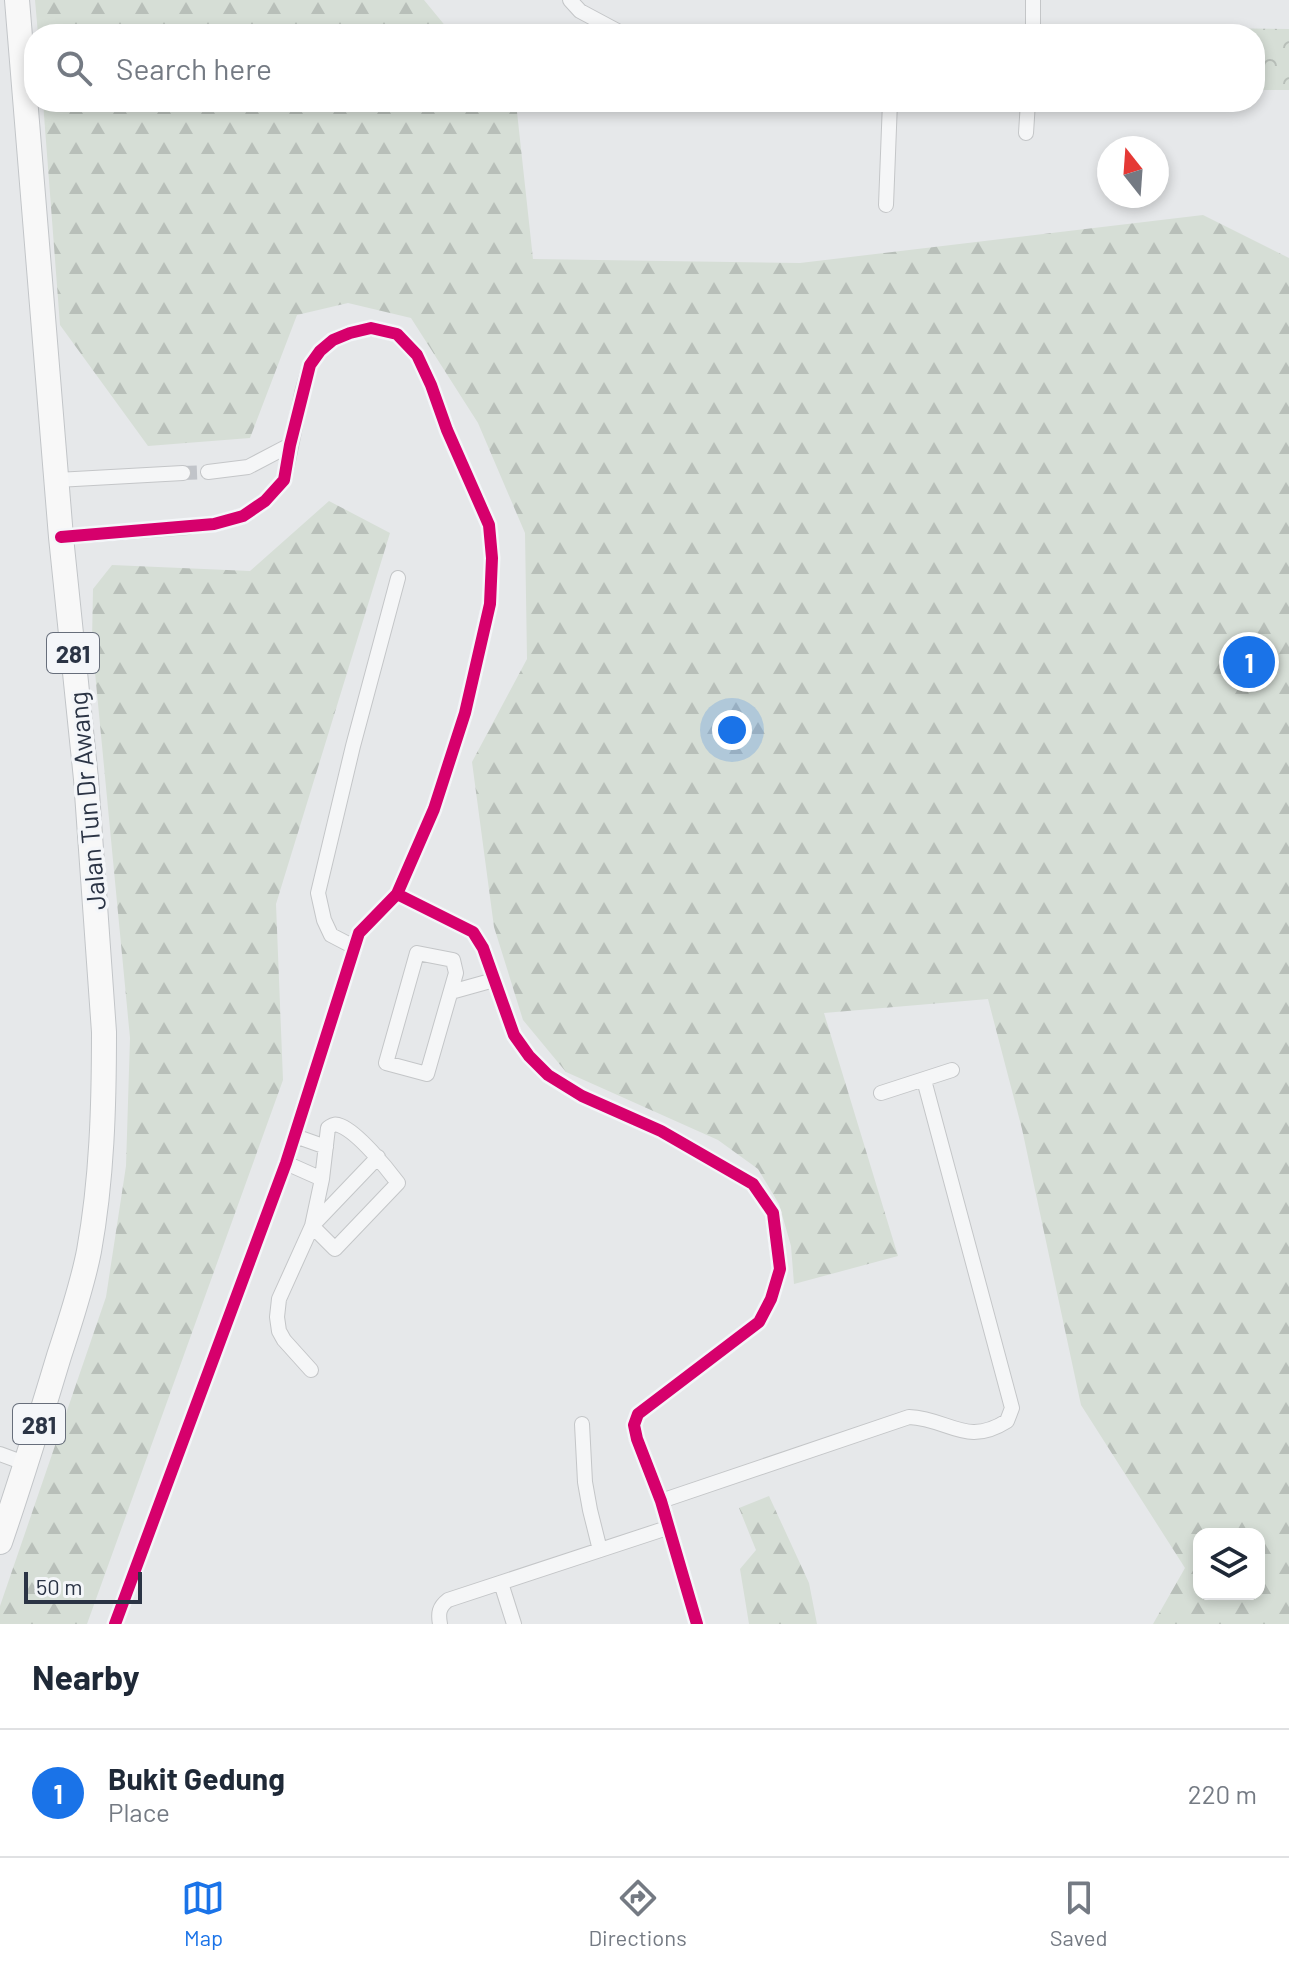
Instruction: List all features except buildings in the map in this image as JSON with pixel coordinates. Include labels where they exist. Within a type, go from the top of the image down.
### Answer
[{"type":"main road","name":"Jalan Tun Dr Awang","points":[[17,0],[24,84]]},
{"type":"main road","name":"Jalan Tun Dr Awang","points":[[0,1542],[27,1464],[88,1254],[103,1135],[104,1032],[86,779],[61,537],[26,112]]},
{"type":"street","points":[[1033,0],[1033,24]]},
{"type":"street","points":[[575,6],[606,24]]},
{"type":"street","points":[[886,205],[890,112]]},
{"type":"street","points":[[1026,133],[1027,112]]},
{"type":"street","points":[[115,1624],[286,1163],[359,933],[397,894],[434,809],[465,713],[490,604],[492,558],[489,525],[417,355],[397,334],[371,328],[333,340],[320,351],[310,365],[284,480],[265,501],[243,516],[214,524]]},
{"type":"street","points":[[208,472],[248,467],[290,445]]},
{"type":"street","points":[[57,480],[183,473]]},
{"type":"street","points":[[61,537],[188,527]]},
{"type":"street","points":[[354,947],[331,935],[318,893],[398,578]]},
{"type":"street","points":[[397,894],[473,932],[483,948],[514,1035],[548,1075],[582,1096],[661,1131],[753,1184],[773,1213],[780,1269],[771,1299],[759,1322],[638,1414],[634,1425],[661,1501],[697,1624]]},
{"type":"street","points":[[417,953],[453,960],[456,973],[451,992],[427,1074],[386,1063],[417,953]]},
{"type":"street","points":[[451,992],[494,980]]},
{"type":"street","points":[[881,1093],[952,1070]]},
{"type":"street","points":[[661,1501],[909,1417],[926,1418],[973,1434],[996,1429],[1007,1421],[1012,1408],[924,1080]]},
{"type":"street","points":[[311,1370],[279,1331],[279,1299],[312,1226],[328,1128],[340,1126],[378,1157],[398,1183],[335,1249],[312,1226]]},
{"type":"street","points":[[295,1136],[326,1147]]},
{"type":"street","points":[[312,1226],[378,1157]]},
{"type":"street","points":[[286,1163],[322,1179]]},
{"type":"street","points":[[582,1424],[585,1482],[600,1550]]},
{"type":"street","points":[[0,1454],[27,1464]]},
{"type":"street","points":[[440,1624],[441,1605],[448,1600],[667,1528]]},
{"type":"street","points":[[501,1583],[514,1624]]},
{"type":"green space","points":[[35,0],[424,0],[444,24],[37,24]]},
{"type":"green space","points":[[1265,29],[1289,29],[1289,90],[1265,90]]},
{"type":"green space","points":[[44,112],[517,112],[533,259],[800,263],[1203,215],[1289,258],[1289,1624],[1153,1624],[1185,1568],[1081,1405],[1022,1129],[988,999],[824,1013],[898,1256],[794,1284],[791,1246],[779,1204],[758,1169],[718,1140],[566,1072],[523,1020],[494,927],[472,762],[527,659],[525,533],[478,423],[411,318],[348,303],[297,315],[250,438],[148,446],[60,325]]},
{"type":"green space","points":[[329,501],[390,533],[276,904],[283,1080],[87,1624],[0,1624],[0,1606],[106,1297],[126,1166],[130,1038],[92,641],[93,589],[112,565],[250,571]]},
{"type":"green space","points":[[769,1496],[809,1583],[817,1624],[749,1624],[740,1569],[756,1550],[739,1508]]},
{"type":"tunnel","points":[[183,473],[208,472]]},
{"type":"tunnel","points":[[188,527],[214,524]]},
{"type":"cycle path","points":[[61,537],[214,524],[243,516],[265,501],[284,480],[310,365],[333,340],[371,328],[397,334],[417,355],[489,525],[492,558],[490,604],[465,713],[434,809],[397,894],[359,933],[286,1163],[115,1624]]},
{"type":"cycle path","points":[[397,894],[473,932],[483,948],[514,1035],[548,1075],[582,1096],[661,1131],[753,1184],[773,1213],[780,1269],[771,1299],[759,1322],[638,1414],[634,1425],[661,1501],[697,1624]]},
{"type":"place","name":"Bukit Gedung","points":[[1249,662]]}]
